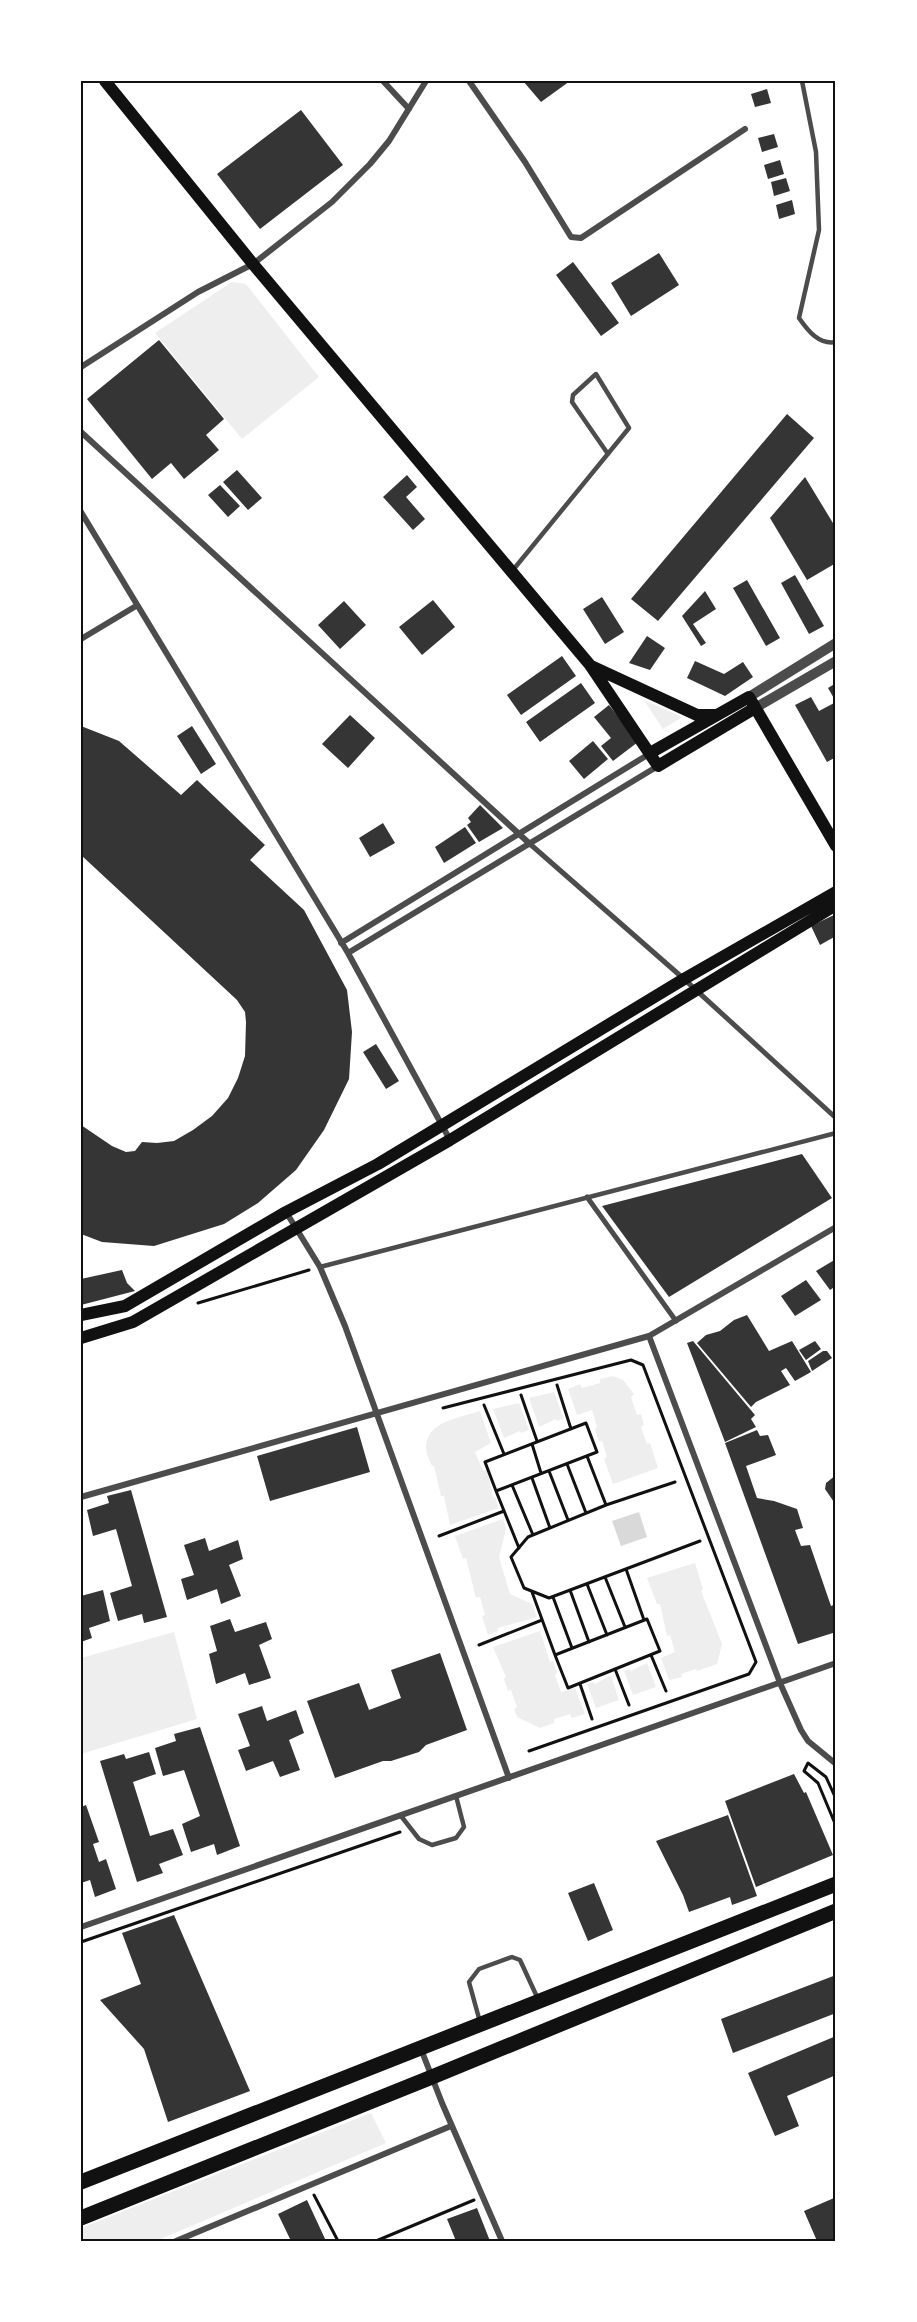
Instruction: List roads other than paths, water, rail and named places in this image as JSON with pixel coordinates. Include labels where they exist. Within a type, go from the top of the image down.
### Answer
[{"type":"main road","points":[[105,81],[252,264],[590,665],[658,766],[755,708]]},
{"type":"main road","points":[[590,665],[697,715],[717,715]]},
{"type":"main road","points":[[650,753],[748,697],[836,846]]},
{"type":"main road","points":[[81,1315],[125,1306],[286,1212],[378,1164],[684,979],[836,892]]},
{"type":"main road","points":[[81,1338],[133,1322],[450,1140],[836,905]]},
{"type":"main road","points":[[81,2182],[836,1884]]},
{"type":"main road","points":[[81,2218],[836,1911]]},
{"type":"street","points":[[383,81],[409,109]]},
{"type":"street","points":[[81,367],[198,292],[252,264],[343,192],[389,141],[426,81]]},
{"type":"street","points":[[469,81],[525,162],[571,237],[581,238],[745,129]]},
{"type":"street","points":[[81,432],[530,844],[684,979],[836,1118]]},
{"type":"street","points":[[81,512],[348,953],[450,1140]]},
{"type":"street","points":[[81,639],[136,606]]},
{"type":"street","points":[[748,697],[836,643]]},
{"type":"street","points":[[755,708],[836,661]]},
{"type":"street","points":[[341,942],[650,753]]},
{"type":"street","points":[[348,953],[658,766]]},
{"type":"street","points":[[587,1197],[676,1321]]},
{"type":"street","points":[[286,1212],[320,1267],[345,1326],[509,1778]]},
{"type":"street","points":[[81,1497],[649,1336],[836,1227]]},
{"type":"street","points":[[649,1336],[780,1683],[808,1741],[836,1764]]},
{"type":"street","points":[[81,1927],[836,1663]]},
{"type":"street","points":[[421,2048],[451,2126],[502,2241]]},
{"type":"street","points":[[176,2241],[451,2126]]},
{"type":"lane","points":[[802,81],[816,152],[819,230],[812,267],[800,304],[799,318],[809,333],[829,344],[836,342]]},
{"type":"lane","points":[[511,572],[608,454],[629,428],[596,374],[573,395],[572,402],[608,454]]},
{"type":"lane","points":[[320,1267],[836,1133]]},
{"type":"lane","points":[[401,1816],[419,1839],[432,1845],[456,1838],[464,1827],[456,1796]]},
{"type":"lane","points":[[481,2025],[469,1982],[479,1969],[512,1957],[520,1960],[538,2002]]}]
